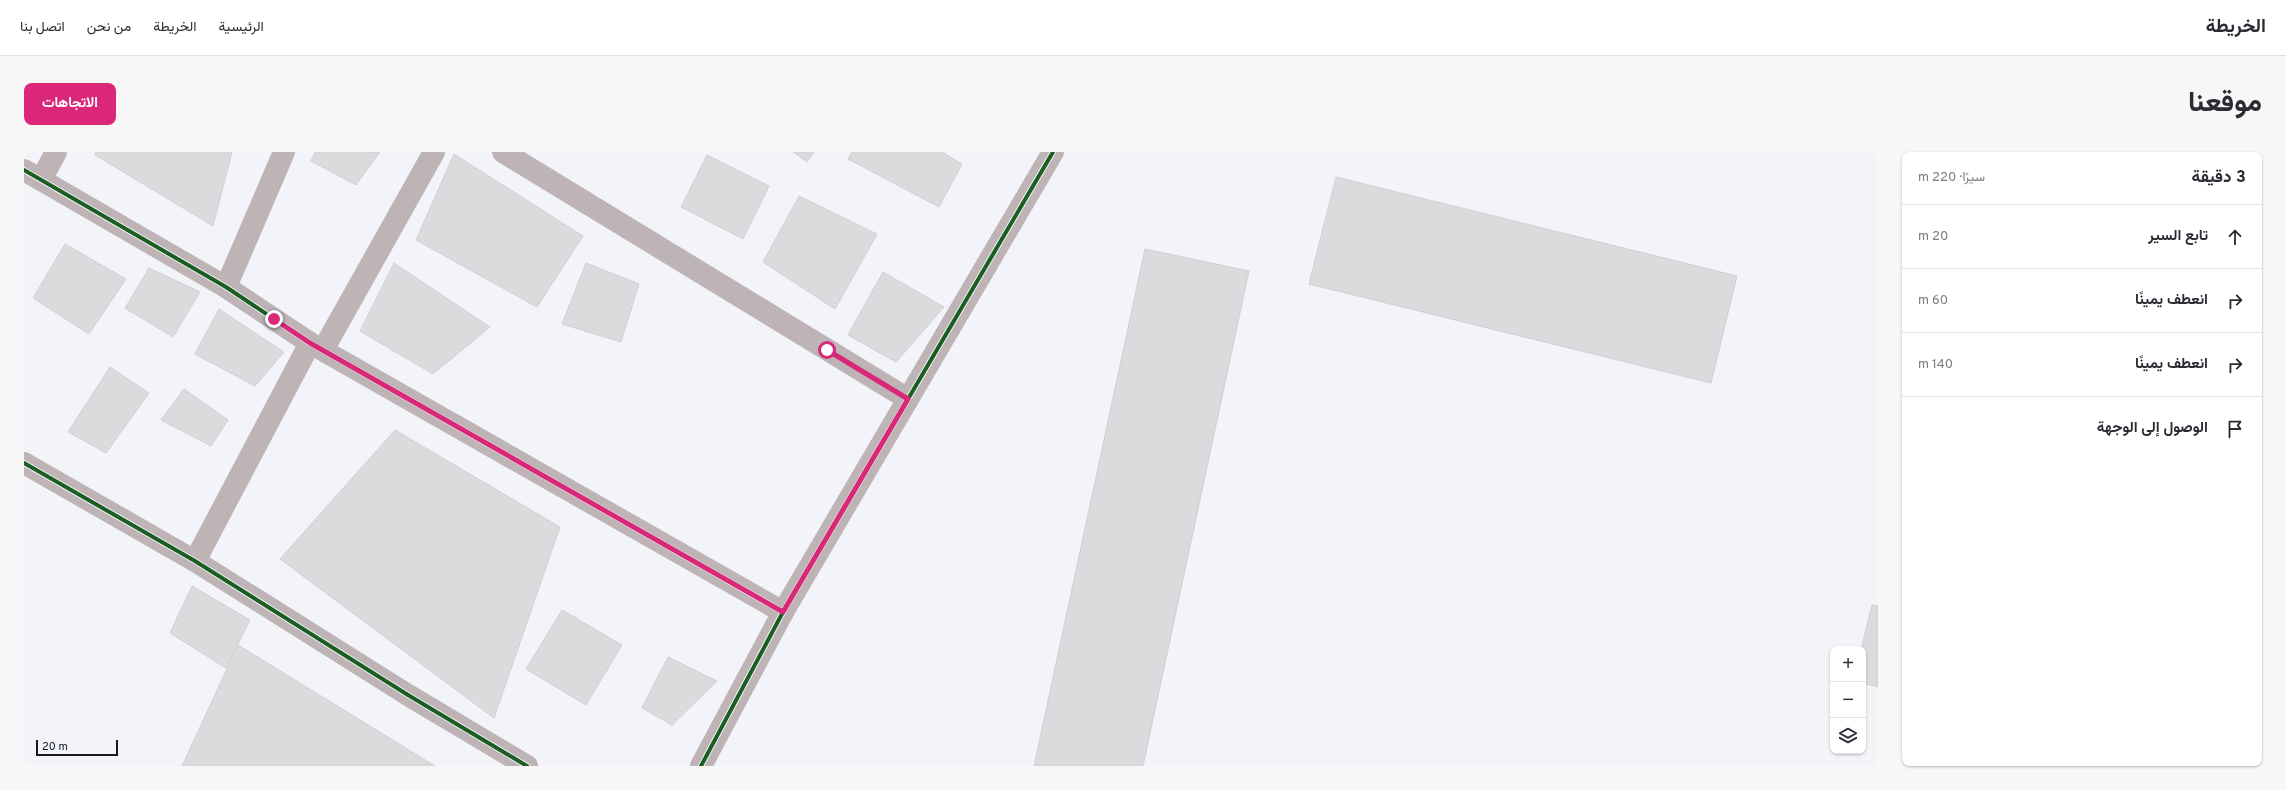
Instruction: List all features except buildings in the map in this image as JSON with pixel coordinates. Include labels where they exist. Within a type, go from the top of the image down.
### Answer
[{"type":"street","points":[[56,152],[32,175],[226,287],[317,347],[783,612]]},
{"type":"street","points":[[226,287],[284,152]]},
{"type":"street","points":[[195,561],[317,347],[434,152]]},
{"type":"street","points":[[503,152],[908,399]]},
{"type":"street","points":[[701,766],[783,612],[1053,152]]},
{"type":"street","points":[[24,463],[195,561],[408,695],[527,766]]},
{"type":"cycle path","points":[[701,766],[783,612],[1053,152]]},
{"type":"cycle path","points":[[24,170],[226,287],[310,343],[783,612]]},
{"type":"cycle path","points":[[24,463],[195,561],[408,695],[527,766]]},
{"type":"route","points":[[274,319],[310,343],[783,612],[908,399],[827,350]]}]
